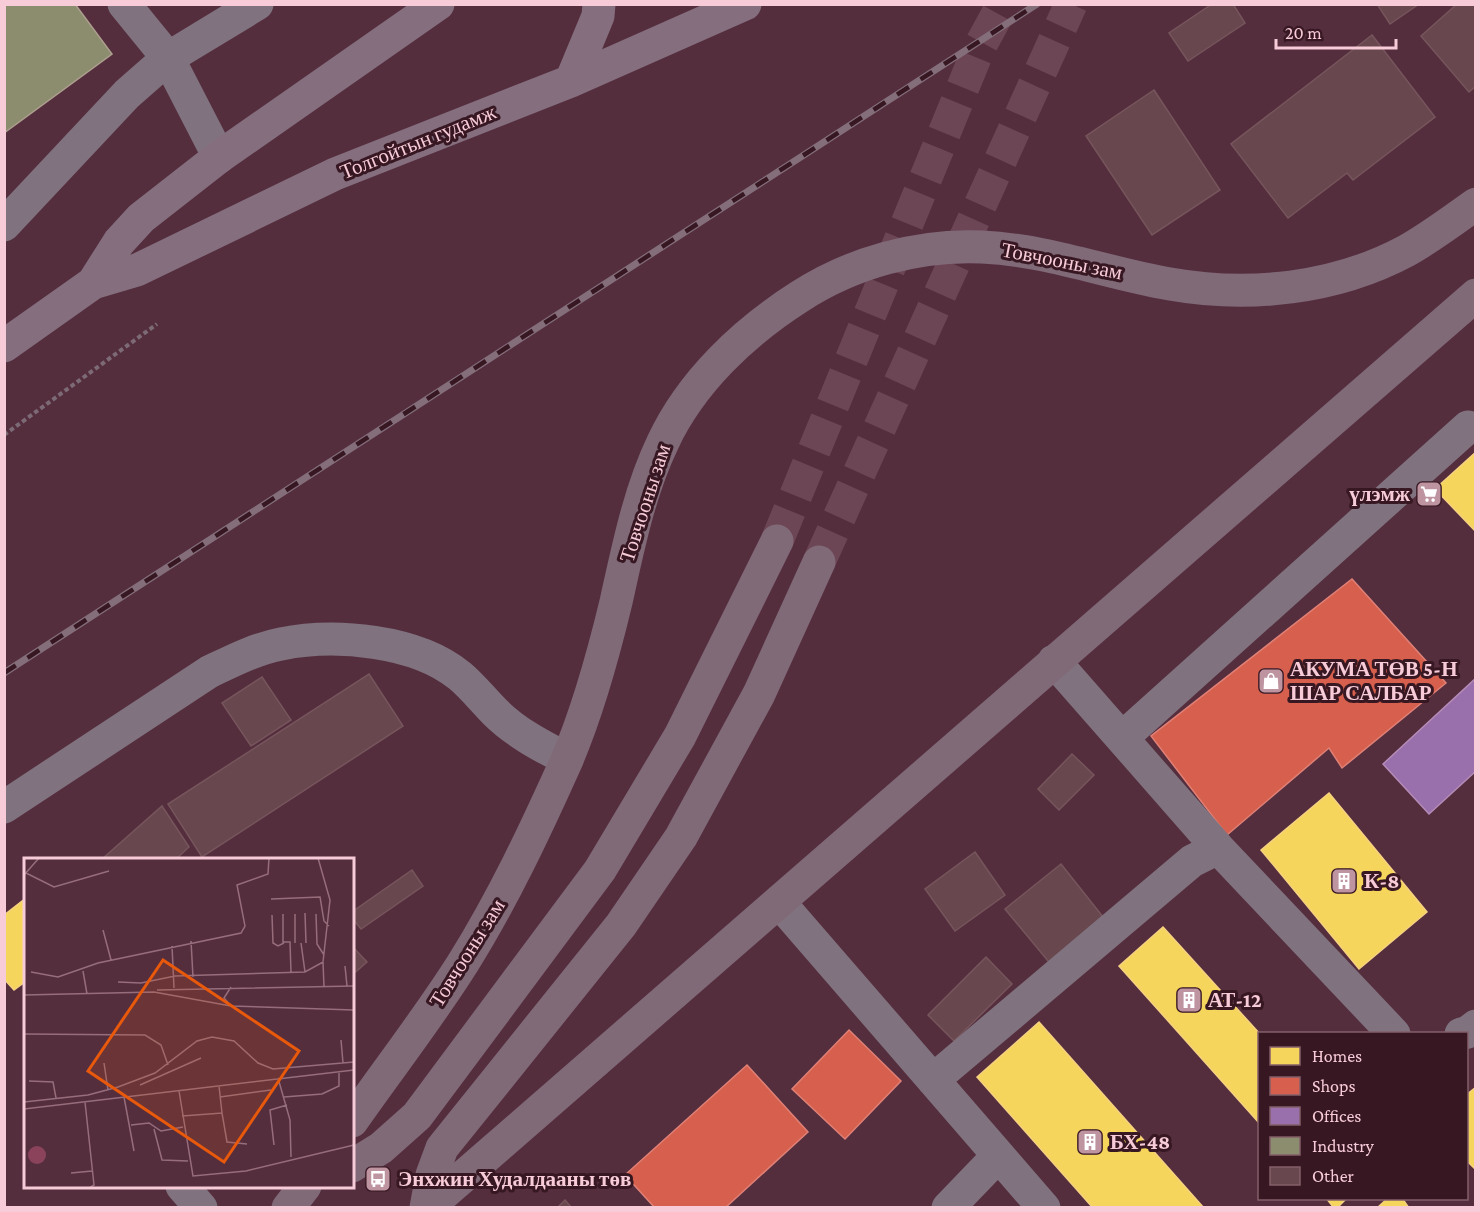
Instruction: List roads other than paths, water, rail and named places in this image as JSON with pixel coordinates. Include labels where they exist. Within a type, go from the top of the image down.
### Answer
[{"type":"highway","name":"Товчооны зам","points":[[354,1118],[436,1004],[507,888],[567,759],[593,687],[638,512],[663,442],[682,408],[703,381],[756,327],[809,290],[839,274],[882,260],[939,248],[976,246],[1043,253],[1146,279],[1201,289],[1236,291],[1308,285],[1376,265],[1407,250],[1476,204]]},
{"type":"highway","points":[[427,1208],[1054,660],[1471,306]]},
{"type":"highway","points":[[354,1165],[381,1148],[417,1116],[600,870],[680,736],[777,541]]},
{"type":"highway","points":[[427,1208],[432,1175],[442,1148],[621,925],[681,837],[759,694],[819,562]]},
{"type":"highway","points":[[288,1208],[303,1188]]},
{"type":"main road","name":"Толгойтын гудамж","points":[[93,283],[119,242],[141,218],[219,157],[438,4]]},
{"type":"main road","points":[[571,81],[598,16],[599,4]]},
{"type":"main road","name":"Толгойтын гудамж","points":[[4,346],[93,283],[137,270],[335,174],[571,81],[739,5]]},
{"type":"street","points":[[124,4],[168,58],[219,157]]},
{"type":"street","points":[[4,225],[127,94],[168,58],[257,4]]},
{"type":"street","points":[[1122,738],[1468,427]]},
{"type":"street","points":[[4,807],[209,672],[243,656],[280,644],[316,639],[347,639],[382,644],[437,661],[459,675],[495,713],[519,732],[567,759]]},
{"type":"street","points":[[1054,660],[1218,848],[1392,1032]]},
{"type":"street","points":[[933,1080],[1192,861],[1218,848]]},
{"type":"street","points":[[779,902],[1044,1208]]},
{"type":"street","points":[[948,1208],[998,1156]]},
{"type":"street","points":[[184,1188],[201,1208]]},
{"type":"tunnel","points":[[777,541],[979,48],[1003,4]]},
{"type":"tunnel","points":[[819,562],[1071,4]]},
{"type":"railway","points":[[4,673],[1037,4]]},
{"type":"place","name":"үлэмж","points":[[1429,494]]},
{"type":"place","name":"АКУМА ТӨВ 5-Н ШАР САЛБАР","points":[[1271,681]]},
{"type":"place","name":"К-8","points":[[1344,881]]},
{"type":"place","name":"АТ-12","points":[[1189,1000]]},
{"type":"place","name":"БХ-48","points":[[1090,1142]]},
{"type":"place","name":"Энхжин Худалдааны төв","points":[[378,1179]]}]
